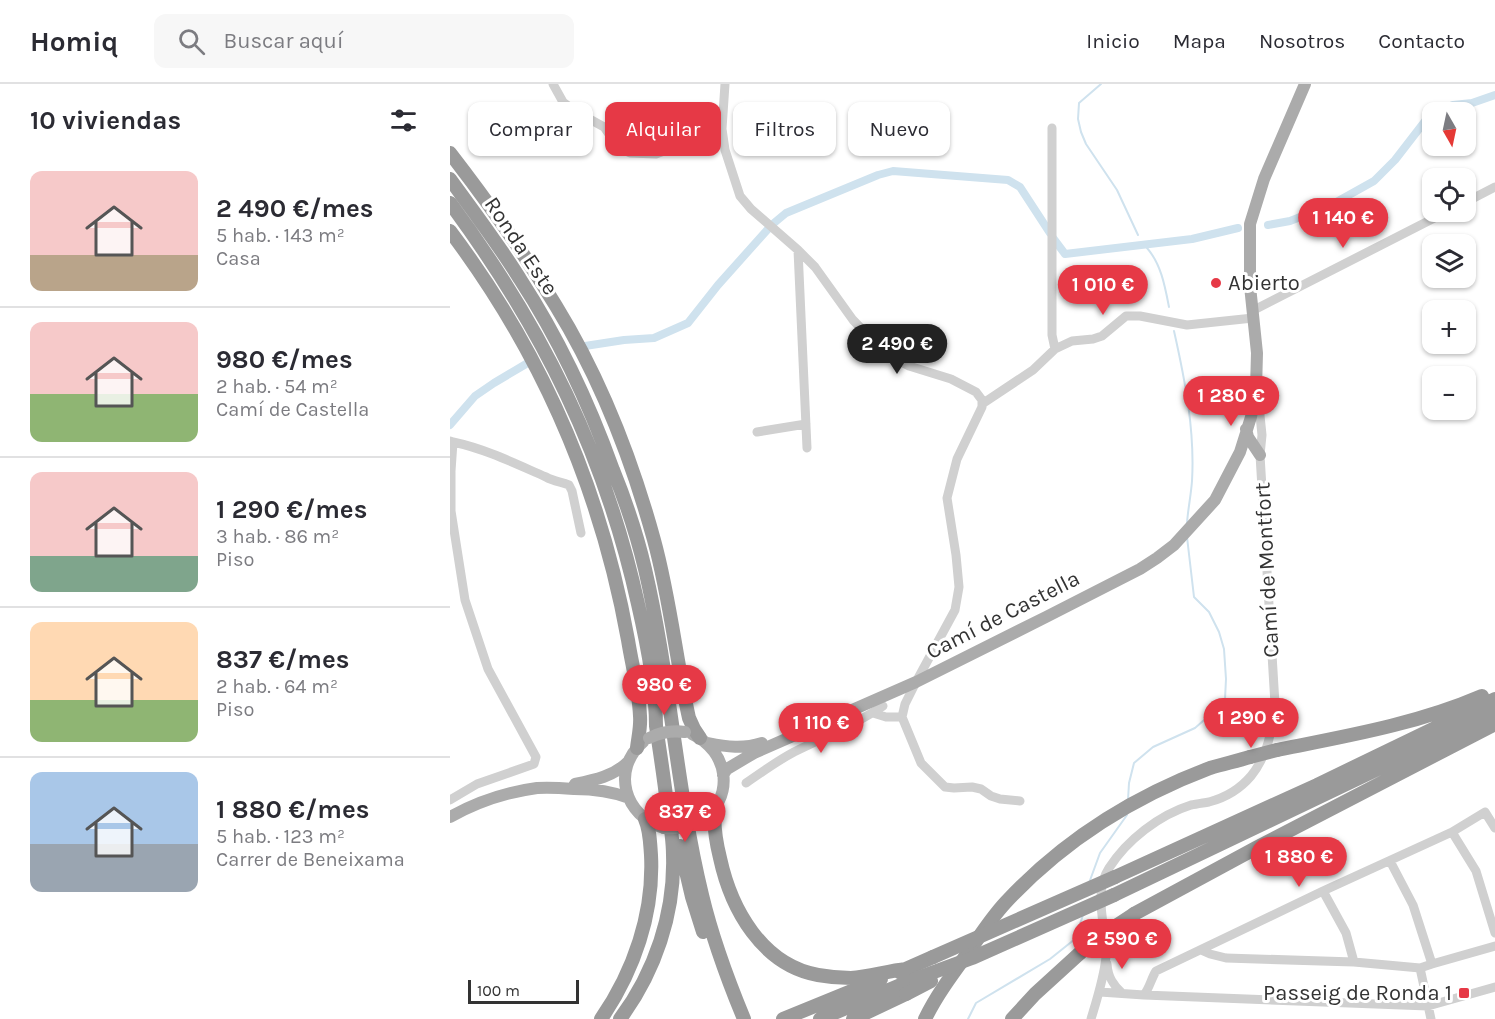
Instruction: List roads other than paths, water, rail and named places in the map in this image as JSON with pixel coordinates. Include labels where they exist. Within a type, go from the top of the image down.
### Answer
[{"type":"highway","points":[[450,153],[528,260],[557,307],[582,353],[611,416],[654,541],[669,604],[689,718],[694,729],[704,741]]},
{"type":"highway","name":"Ronda Este","points":[[450,179],[521,279],[556,339],[559,362]]},
{"type":"highway","name":"Ronda Este","points":[[450,203],[498,272],[542,344],[559,362]]},
{"type":"highway","points":[[450,231],[485,280],[537,368],[560,416],[590,491],[622,608],[640,717],[637,748]]},
{"type":"highway","points":[[559,362],[571,402],[601,475],[617,522],[642,620],[650,666],[673,851],[667,919],[644,981],[620,1019]]},
{"type":"highway","points":[[559,362],[600,435],[625,502],[642,558],[664,664],[681,784],[702,894],[715,942],[744,1019]]},
{"type":"highway","points":[[925,1019],[945,984],[1005,903],[1022,885],[1070,844],[1123,809],[1159,790],[1212,768],[1277,750],[1410,722],[1495,690]]},
{"type":"highway","points":[[820,1019],[910,974],[933,957],[1317,785],[1495,699]]},
{"type":"highway","points":[[853,1019],[906,994],[972,958],[1114,895],[1495,713]]},
{"type":"highway","points":[[656,714],[661,729],[683,862],[707,945],[735,1019]]},
{"type":"highway","points":[[1012,1019],[1035,994],[1080,953],[1134,914],[1495,724]]},
{"type":"highway","points":[[715,808],[715,835],[727,883],[747,926],[770,951],[783,961],[815,975],[850,978],[888,971],[910,974]]},
{"type":"highway","points":[[601,1019],[609,1008],[636,953],[647,912],[651,863],[649,827],[645,819]]},
{"type":"highway","points":[[783,1019],[910,974],[972,958]]},
{"type":"main road","name":"Camí de Castella","points":[[723,775],[735,763],[916,682],[1140,569],[1174,544],[1215,500],[1240,452],[1251,417],[1253,386],[1250,343],[1253,320],[1249,258],[1250,224],[1264,179],[1305,84]]},
{"type":"main road","name":"Camí de Castella","points":[[1209,506],[1237,440],[1253,386]]},
{"type":"main road","points":[[1247,432],[1262,435]]},
{"type":"main road","points":[[1247,432],[1260,455]]},
{"type":"main road","points":[[1226,468],[1247,432]]},
{"type":"main road","points":[[450,817],[465,809],[512,792],[578,783],[607,776],[621,769],[637,748],[649,738],[670,731],[685,732],[704,741],[718,758],[723,775],[723,789],[715,808],[700,822],[678,829],[663,828],[645,819],[635,810],[626,791],[625,776],[628,762]]},
{"type":"main road","name":"Camí de Castella","points":[[704,741],[733,748],[751,746],[798,733]]},
{"type":"main road","points":[[546,788],[589,789],[629,798]]},
{"type":"street","points":[[553,84],[562,102],[603,127],[618,147],[630,153],[656,154],[722,129]]},
{"type":"street","points":[[726,84],[722,129],[725,150],[740,195],[751,209],[814,267],[853,320],[886,354],[909,366],[951,379],[976,392],[982,400],[982,407],[957,459],[947,498],[956,555],[958,586],[955,610],[905,704],[902,717],[921,763],[945,787],[972,787],[1000,799],[1020,801]]},
{"type":"street","points":[[1052,128],[1052,335],[1055,349]]},
{"type":"street","points":[[1476,197],[1495,187]]},
{"type":"street","points":[[982,404],[1033,370],[1055,349],[1072,341],[1102,336],[1126,316],[1140,316],[1187,325],[1253,320],[1428,222]]},
{"type":"street","points":[[798,250],[807,448]]},
{"type":"street","name":"Camí de Montfort","points":[[1091,1019],[1100,992],[1106,956],[1101,888],[1112,863],[1147,827],[1171,813],[1231,794],[1250,778],[1269,742],[1275,704],[1260,455],[1262,435],[1253,386]]},
{"type":"street","points":[[757,432],[806,424]]},
{"type":"street","points":[[450,800],[477,784],[534,764],[536,757],[488,669],[465,600],[451,511],[452,441],[499,456],[569,485],[581,533]]},
{"type":"street","name":"Camí de Montfort","points":[[1240,452],[1254,452],[1260,455]]},
{"type":"street","points":[[746,783],[771,765],[864,719],[883,706]]},
{"type":"street","points":[[873,713],[886,717],[902,717]]},
{"type":"street","points":[[1144,995],[1156,971],[1452,832],[1485,812],[1495,828]]},
{"type":"street","points":[[1452,832],[1476,871],[1495,933]]},
{"type":"street","points":[[1390,861],[1413,904],[1432,964]]},
{"type":"street","points":[[1323,891],[1346,933],[1354,962]]},
{"type":"street","points":[[1201,950],[1226,958],[1354,962],[1420,968],[1495,946]]},
{"type":"street","points":[[1106,956],[1108,972],[1114,986],[1122,993]]},
{"type":"street","points":[[1420,968],[1431,1019]]},
{"type":"street","points":[[1100,992],[1428,1006],[1495,987]]},
{"type":"waterway","points":[[1101,84],[1079,103],[1078,119],[1081,132],[1086,144],[1117,190],[1138,235]]},
{"type":"waterway","points":[[1475,102],[1495,95]]},
{"type":"waterway","points":[[1268,225],[1290,221],[1331,205],[1374,181],[1395,160],[1422,125]]},
{"type":"waterway","points":[[774,223],[786,213],[893,171],[1008,180],[1020,187],[1050,233]]},
{"type":"waterway","points":[[1053,238],[1065,254],[1192,239],[1238,228]]},
{"type":"waterway","points":[[585,346],[654,338],[688,323],[768,229]]},
{"type":"waterway","points":[[1147,248],[1159,268],[1169,307]]},
{"type":"waterway","points":[[1174,331],[1191,424],[1193,462],[1187,523]]},
{"type":"waterway","points":[[450,425],[475,396],[526,364]]},
{"type":"waterway","points":[[1128,800],[1134,763],[1153,747],[1195,728],[1225,699],[1224,649],[1209,612],[1194,597],[1187,537]]},
{"type":"waterway","points":[[1089,883],[1100,853],[1127,815]]},
{"type":"waterway","points":[[968,1019],[976,1003],[1050,959],[1075,939],[1083,915]]},
{"type":"place","name":"Abierto","points":[[1216,283]]},
{"type":"place","name":"Passeig de Ronda 1","points":[[1464,993]]}]
